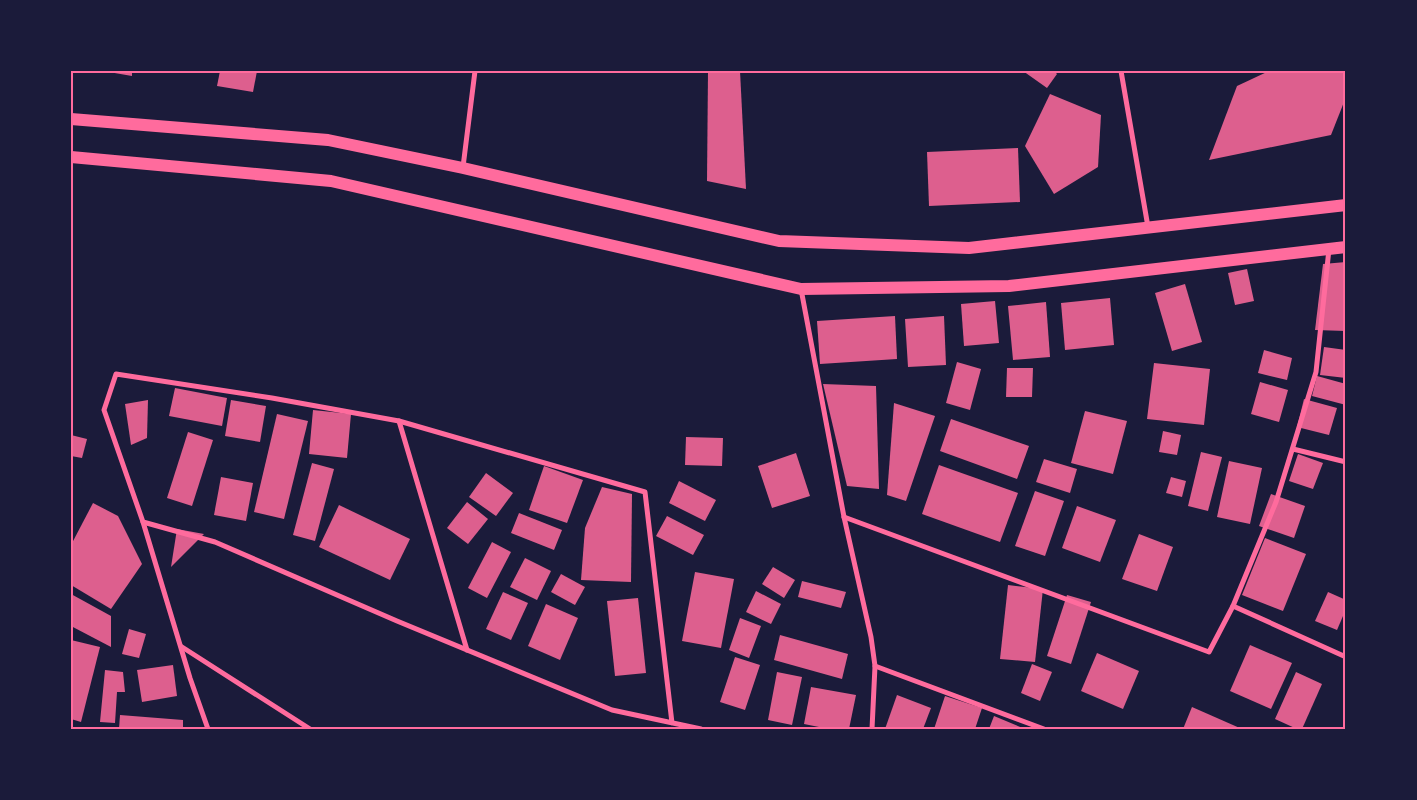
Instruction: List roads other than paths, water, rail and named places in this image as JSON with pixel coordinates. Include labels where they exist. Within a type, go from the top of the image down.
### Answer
[{"type":"main road","points":[[71,118],[328,140],[463,168],[779,241],[969,248],[1346,205]]},
{"type":"main road","points":[[71,157],[331,181],[801,289],[1009,286],[1346,247]]},
{"type":"street","points":[[463,168],[475,71]]},
{"type":"street","points":[[1121,71],[1148,227]]},
{"type":"street","points":[[844,517],[1209,652],[1233,606],[1276,502],[1316,372],[1329,248]]},
{"type":"street","points":[[801,289],[844,517],[871,637],[875,666],[872,729]]},
{"type":"street","points":[[208,729],[190,678],[143,522],[104,410],[116,374],[272,398],[400,421],[645,492],[672,723]]},
{"type":"street","points":[[400,421],[467,650]]},
{"type":"street","points":[[1293,449],[1346,462]]},
{"type":"street","points":[[143,522],[215,542],[612,710],[701,729]]},
{"type":"street","points":[[1233,606],[1346,657]]},
{"type":"street","points":[[182,647],[310,729]]},
{"type":"street","points":[[875,666],[1042,728]]}]
